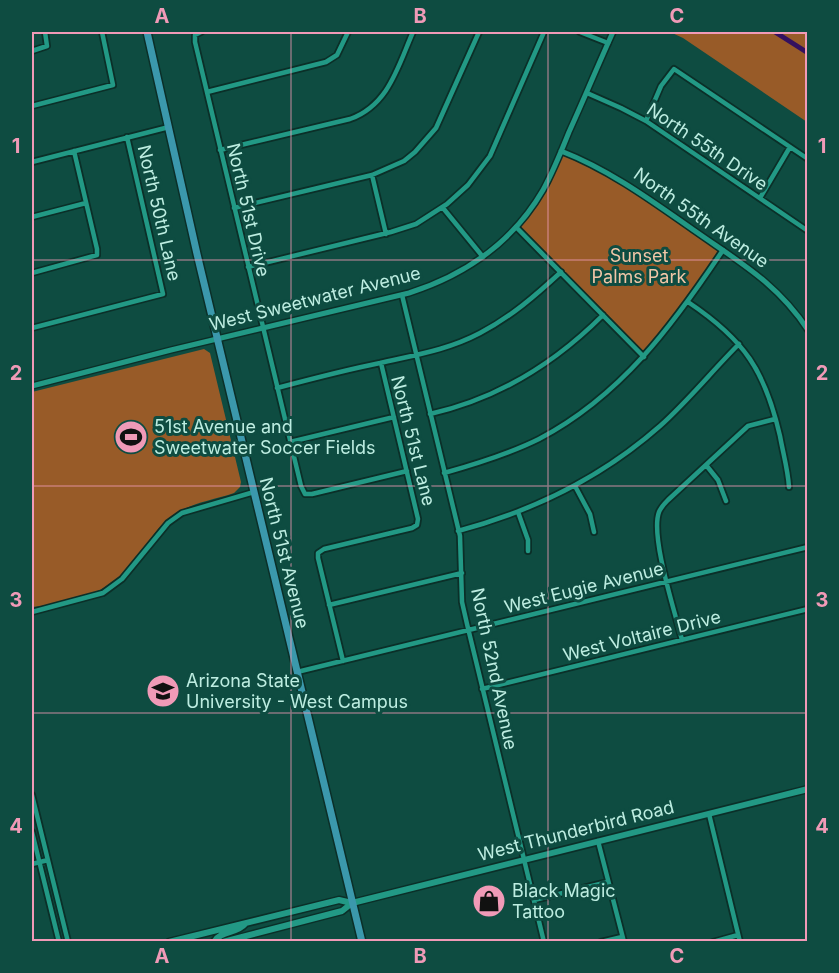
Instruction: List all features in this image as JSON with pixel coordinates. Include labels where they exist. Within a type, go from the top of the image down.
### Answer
[{"type":"main road","name":"North 51st Avenue","points":[[147,32],[197,254],[362,942]]},
{"type":"main road","name":"West Thunderbird Road","points":[[223,942],[342,911],[352,903],[807,789]]},
{"type":"main road","name":"West Thunderbird Road","points":[[169,942],[339,900],[352,903]]},
{"type":"main road","points":[[214,942],[219,936],[240,929],[245,923]]},
{"type":"street","points":[[32,51],[47,46],[45,32]]},
{"type":"street","points":[[32,106],[113,84],[102,32]]},
{"type":"street","name":"North 51st Drive","points":[[201,32],[195,35],[207,92],[301,486],[305,494],[312,495],[407,471]]},
{"type":"street","points":[[207,92],[326,62],[337,55],[348,32]]},
{"type":"street","points":[[220,150],[350,119],[370,110],[389,87],[413,32]]},
{"type":"street","points":[[234,208],[372,175],[404,161],[436,129],[478,32]]},
{"type":"street","points":[[248,267],[386,234],[416,224],[443,208],[468,185],[490,156],[544,32]]},
{"type":"street","points":[[580,32],[608,44]]},
{"type":"street","name":"West Sweetwater Avenue","points":[[32,386],[402,295],[445,280],[483,257],[516,227],[543,190],[613,32]]},
{"type":"street","points":[[646,121],[661,86],[674,69],[807,159]]},
{"type":"street","name":"North 55th Drive","points":[[587,93],[646,121],[807,231]]},
{"type":"street","points":[[32,162],[170,127]]},
{"type":"street","name":"North 50th Lane","points":[[32,328],[163,294],[127,138]]},
{"type":"street","points":[[760,198],[790,147]]},
{"type":"street","points":[[32,273],[97,255],[74,151]]},
{"type":"street","name":"North 55th Avenue","points":[[561,151],[624,182],[749,268],[776,290],[807,330]]},
{"type":"street","points":[[372,175],[386,234]]},
{"type":"street","points":[[32,217],[86,203]]},
{"type":"street","points":[[443,208],[483,257]]},
{"type":"street","points":[[516,227],[644,357]]},
{"type":"street","points":[[444,473],[487,460],[539,438],[596,400],[644,357],[668,330],[723,250]]},
{"type":"street","points":[[277,388],[417,356],[460,342],[495,325],[537,295],[561,272]]},
{"type":"street","name":"North 52nd Avenue","points":[[402,295],[458,531],[461,550],[462,602],[468,631],[544,942]]},
{"type":"street","points":[[688,302],[722,327],[739,344],[762,378],[776,419],[789,476],[789,487]]},
{"type":"street","points":[[430,414],[492,393],[534,371],[574,342],[603,315]]},
{"type":"street","points":[[458,531],[518,513],[575,486],[617,460],[661,425],[739,344]]},
{"type":"street","name":"North 51st Lane","points":[[329,605],[318,553],[324,549],[417,525],[418,519],[381,363]]},
{"type":"street","points":[[290,442],[394,417]]},
{"type":"street","points":[[682,640],[658,543],[659,512],[748,426],[776,419]]},
{"type":"street","points":[[706,465],[718,480],[726,501]]},
{"type":"street","points":[[575,486],[590,514],[594,532]]},
{"type":"street","points":[[32,612],[86,599],[103,592],[122,579],[168,523],[182,513],[254,492]]},
{"type":"street","points":[[518,513],[528,540],[528,551]]},
{"type":"street","name":"West Eugie Avenue","points":[[297,672],[807,547]]},
{"type":"street","points":[[343,661],[329,605],[462,573]]},
{"type":"street","name":"West Voltaire Drive","points":[[482,689],[807,609]]},
{"type":"street","points":[[32,795],[68,942]]},
{"type":"street","points":[[709,814],[740,942]]},
{"type":"street","points":[[32,832],[59,942]]},
{"type":"street","points":[[598,841],[623,939],[601,942]]},
{"type":"street","points":[[32,864],[48,860]]},
{"type":"street","points":[[534,900],[608,882]]},
{"type":"street","points":[[713,942],[738,935]]},
{"type":"green space","points":[[670,32],[807,32],[807,122],[683,38]]},
{"type":"green space","name":"Sunset Palms Park","points":[[561,151],[607,173],[723,250],[644,357],[516,227],[530,210]]},
{"type":"green space","name":"51st Avenue and Sweetwater Soccer Fields","points":[[204,349],[210,353],[241,482],[240,487],[234,493],[190,506],[174,514],[157,530],[123,574],[100,590],[74,600],[32,607],[32,392]]},
{"type":"waterway","points":[[775,32],[808,53]]},
{"type":"place","name":"51st Avenue and Sweetwater Soccer Fields","points":[[131,437]]},
{"type":"place","name":"Arizona State University - West Campus","points":[[163,691]]},
{"type":"place","name":"Black Magic Tattoo","points":[[489,901]]}]
